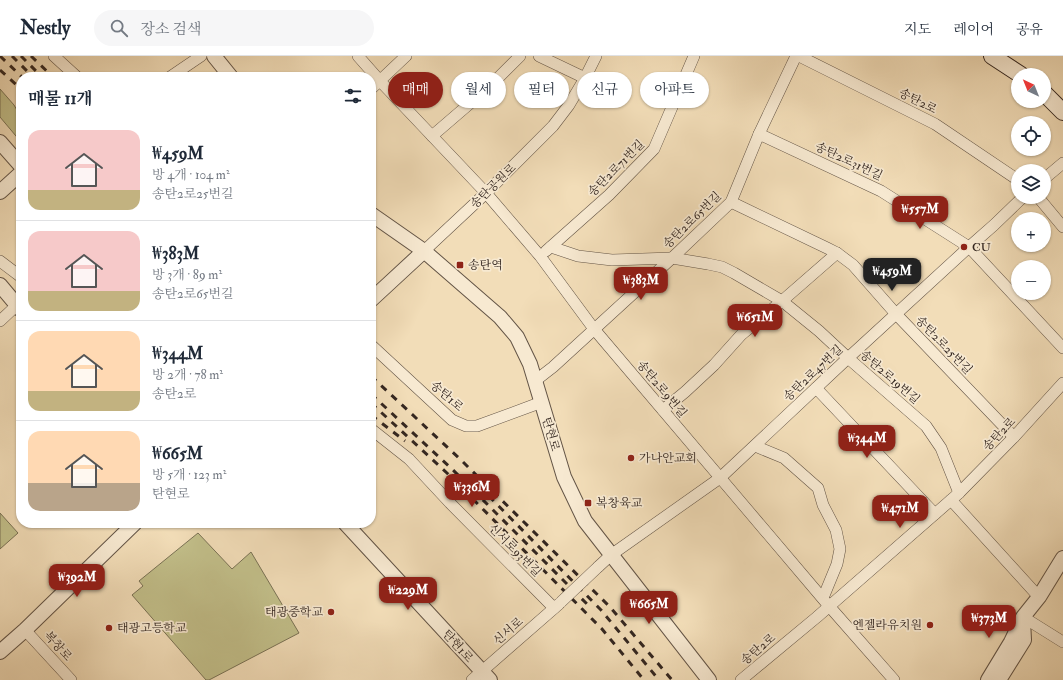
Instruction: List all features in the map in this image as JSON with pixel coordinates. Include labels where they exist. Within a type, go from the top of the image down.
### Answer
[{"type":"main road","points":[[992,56],[1011,68]]},
{"type":"main road","points":[[1051,100],[1063,112]]},
{"type":"street","points":[[54,56],[72,72]]},
{"type":"street","points":[[177,72],[201,56]]},
{"type":"street","points":[[214,56],[227,72]]},
{"type":"street","name":"송탄2로9번길","points":[[358,56],[372,72]]},
{"type":"street","points":[[376,85],[406,56]]},
{"type":"street","points":[[432,136],[489,87],[520,56]]},
{"type":"street","points":[[539,56],[577,74]]},
{"type":"street","name":"송탄공원로","points":[[588,72],[596,56]]},
{"type":"street","name":"송탄2로71번길","points":[[540,256],[609,195],[654,149],[694,56]]},
{"type":"street","name":"송탄2로65번길","points":[[535,381],[553,367],[731,202],[759,134],[798,56]]},
{"type":"street","name":"송탄2로","points":[[798,56],[935,124],[1011,175]]},
{"type":"street","name":"송탄2로9번길","points":[[376,76],[486,193],[540,256],[594,329],[826,602]]},
{"type":"street","name":"송탄공원로","points":[[376,295],[486,193],[553,126],[577,91]]},
{"type":"street","name":"송탄2로31번길","points":[[759,134],[881,191],[968,247],[1063,348]]},
{"type":"street","points":[[0,142],[16,160]]},
{"type":"street","points":[[1051,172],[1063,163]]},
{"type":"street","points":[[0,192],[16,178]]},
{"type":"street","name":"송탄2로25번길","points":[[731,202],[836,253],[853,265],[896,314],[1014,437]]},
{"type":"street","name":"송탄2로47번길","points":[[611,555],[720,478],[1016,204]]},
{"type":"street","points":[[1044,204],[1063,227]]},
{"type":"street","name":"탄현로","points":[[376,218],[500,317],[518,337],[530,364],[564,477],[585,521],[709,680]]},
{"type":"street","name":"송탄2로19번길","points":[[550,247],[578,256],[612,260],[672,258],[722,267],[782,301],[819,331],[926,426],[941,448],[955,497]]},
{"type":"street","points":[[663,410],[714,365],[741,335],[836,253]]},
{"type":"street","points":[[0,261],[16,273]]},
{"type":"street","points":[[0,285],[16,304]]},
{"type":"street","points":[[0,321],[16,310]]},
{"type":"street","name":"송탄1로","points":[[376,350],[452,420],[466,426],[477,426],[542,402]]},
{"type":"street","name":"송탄2로","points":[[741,680],[817,616],[826,602],[955,497],[1014,437],[1063,383]]},
{"type":"street","points":[[816,388],[935,514]]},
{"type":"street","name":"신서로93번길","points":[[376,433],[409,459],[450,503],[558,605]]},
{"type":"street","points":[[755,446],[784,458],[818,488],[823,505],[836,530],[840,549],[826,602],[894,680]]},
{"type":"street","points":[[955,497],[1039,597]]},
{"type":"street","points":[[0,652],[25,630],[130,528]]},
{"type":"street","name":"탄현1로","points":[[349,528],[481,677]]},
{"type":"street","name":"신서로","points":[[481,677],[611,555]]},
{"type":"street","points":[[979,680],[1006,636],[1039,597],[1063,558]]},
{"type":"street","points":[[988,680],[1011,642],[1023,617]]},
{"type":"street","points":[[1023,617],[1063,642]]},
{"type":"street","points":[[999,680],[1024,640],[1023,617]]},
{"type":"street","name":"복창로","points":[[25,630],[71,680]]},
{"type":"shaded area","points":[[0,89],[16,108],[16,136],[0,117]]},
{"type":"shaded area","points":[[0,513],[18,533],[0,549]]},
{"type":"shaded area","points":[[198,533],[232,569],[251,552],[299,633],[209,680],[206,680],[132,595],[143,586],[139,581]]},
{"type":"railway","points":[[0,56],[17,72]]},
{"type":"railway","points":[[12,56],[28,72]]},
{"type":"railway","points":[[21,56],[37,72]]},
{"type":"railway","points":[[31,56],[48,72]]},
{"type":"railway","points":[[0,70],[16,84]]},
{"type":"railway","points":[[376,381],[461,460],[610,607],[672,680]]},
{"type":"railway","points":[[376,399],[452,469],[591,608]]},
{"type":"railway","points":[[376,408],[448,474],[602,629],[644,680]]},
{"type":"railway","points":[[376,419],[405,441]]},
{"type":"railway","points":[[479,486],[601,610],[659,680]]},
{"type":"place","name":"CU","points":[[964,247]]},
{"type":"place","name":"송탄역","points":[[460,265]]},
{"type":"place","name":"가나안교회","points":[[631,458]]},
{"type":"place","name":"복창육교","points":[[588,503]]},
{"type":"place","name":"태광중학교","points":[[331,612]]},
{"type":"place","name":"엔젤라유치원","points":[[930,625]]},
{"type":"place","name":"태광고등학교","points":[[109,628]]}]
